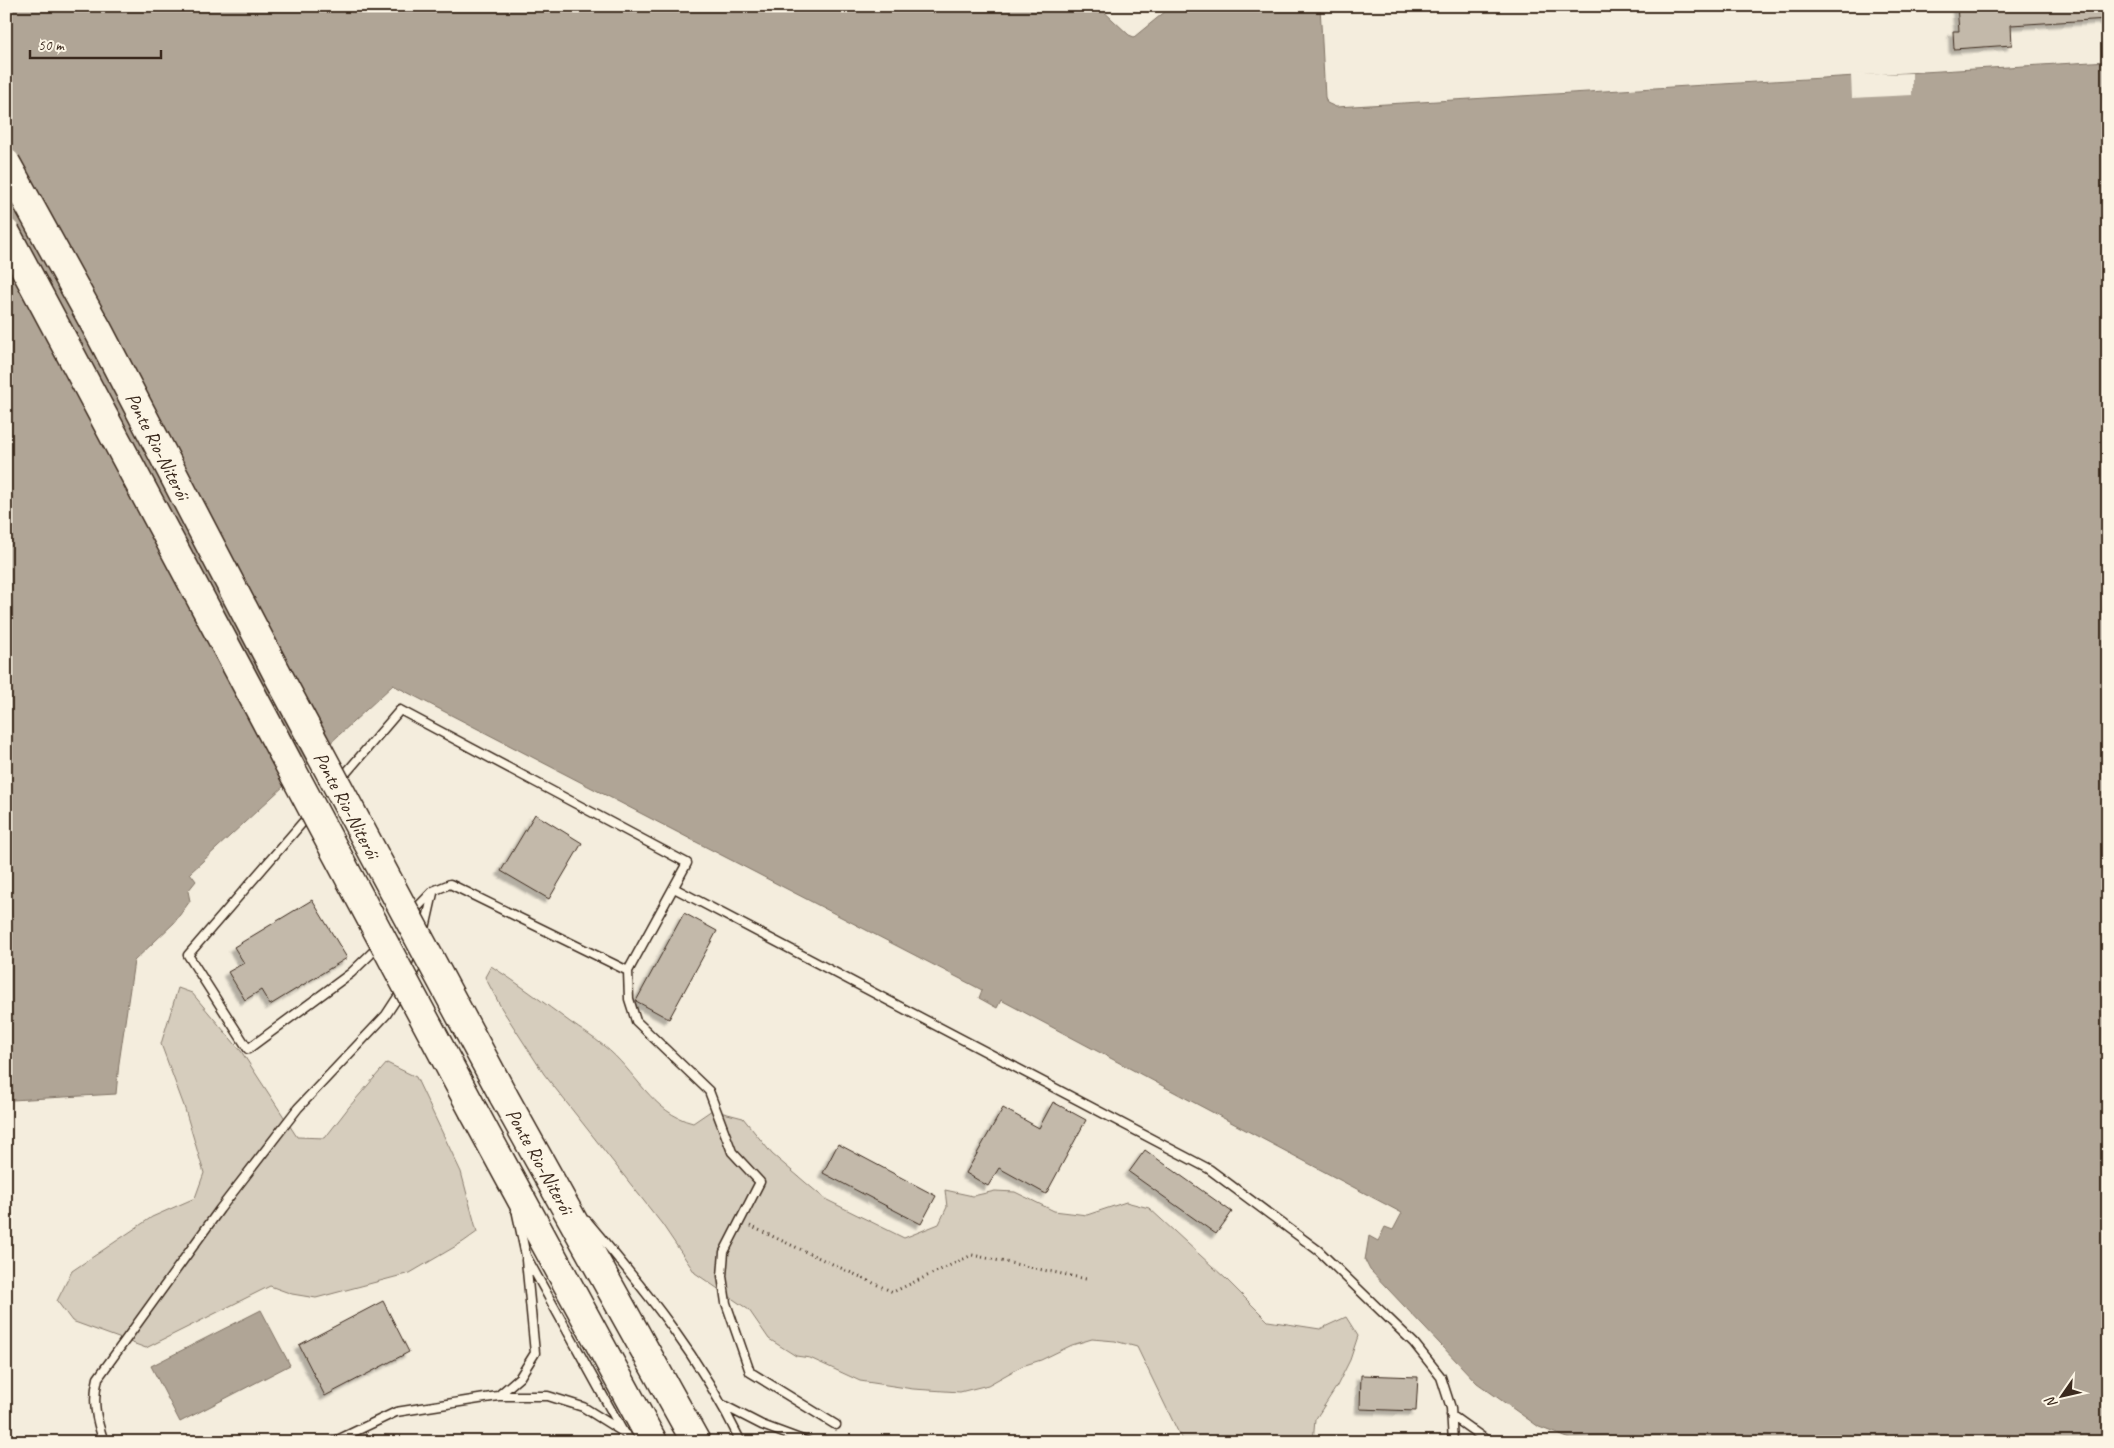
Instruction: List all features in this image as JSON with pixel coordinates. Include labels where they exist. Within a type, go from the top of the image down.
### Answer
[{"type":"highway","name":"Ponte Rio-Niterói","points":[[6,163],[98,330],[279,677],[543,1168],[696,1442]]},
{"type":"highway","name":"Ponte Rio-Niterói","points":[[6,233],[511,1183],[653,1442]]},
{"type":"lane","points":[[329,792],[400,710],[687,863],[628,971],[629,999],[636,1021],[709,1091],[732,1152],[760,1182],[724,1252],[722,1276],[726,1303],[750,1372],[836,1425]]},
{"type":"lane","points":[[316,807],[188,955],[248,1049],[351,973],[392,932]]},
{"type":"lane","points":[[399,926],[433,891],[450,884],[628,971]]},
{"type":"lane","points":[[674,888],[1209,1169],[1320,1251],[1414,1343],[1440,1376],[1451,1415],[1454,1442]]},
{"type":"lane","points":[[104,1442],[95,1405],[94,1394],[98,1378],[220,1209],[298,1108],[386,1015],[418,966],[433,891]]},
{"type":"lane","points":[[543,1168],[574,1206]]},
{"type":"lane","points":[[498,1396],[520,1377],[535,1353],[526,1256],[511,1183]]},
{"type":"lane","points":[[581,1214],[655,1302],[723,1405],[741,1442]]},
{"type":"lane","points":[[526,1256],[623,1432]]},
{"type":"lane","points":[[333,1442],[396,1412],[498,1396],[548,1396],[583,1407],[623,1432],[633,1442]]},
{"type":"lane","points":[[723,1405],[762,1425],[808,1442]]},
{"type":"lane","points":[[1451,1415],[1489,1442]]},
{"type":"path","points":[[740,1222],[893,1292],[972,1255],[1086,1279]]},
{"type":"shaded area","points":[[6,6],[1098,6],[1129,35],[1134,37],[1172,6],[1320,6],[1325,97],[1327,103],[1336,107],[2108,61],[2108,1442],[1578,1442],[1539,1427],[1477,1383],[1370,1270],[1365,1260],[1369,1236],[1378,1241],[1385,1227],[1393,1230],[1402,1213],[1001,1000],[997,1008],[979,998],[982,990],[393,685],[190,873],[196,881],[188,891],[190,901],[174,923],[134,961],[116,1094],[12,1100],[11,1065],[6,1051]]},
{"type":"shaded area","points":[[491,966],[604,1046],[655,1101],[666,1110],[679,1118],[693,1123],[712,1110],[743,1118],[772,1154],[825,1199],[904,1238],[939,1224],[947,1207],[945,1190],[973,1196],[995,1191],[1015,1192],[1054,1211],[1087,1215],[1126,1202],[1149,1208],[1225,1278],[1268,1321],[1320,1329],[1346,1317],[1358,1336],[1350,1360],[1337,1386],[1315,1420],[1313,1442],[1183,1442],[1137,1347],[1115,1341],[1092,1339],[1072,1345],[1041,1360],[1022,1366],[988,1385],[960,1392],[913,1389],[860,1381],[810,1358],[796,1356],[769,1339],[749,1310],[695,1273],[662,1224],[544,1074],[502,1009],[485,977]]},
{"type":"shaded area","points":[[178,988],[192,993],[241,1051],[297,1137],[325,1138],[387,1063],[416,1077],[461,1172],[477,1232],[410,1273],[316,1298],[292,1294],[270,1286],[146,1348],[72,1321],[57,1301],[72,1271],[152,1217],[195,1198],[204,1173],[184,1106],[161,1044]]},
{"type":"shaded area","points":[[261,1310],[290,1365],[180,1422],[151,1366]]},
{"type":"pier","points":[[1912,73],[1912,95],[1852,98],[1851,75]]},
{"type":"building","points":[[1957,6],[2108,6],[2108,19],[2011,25],[2012,45],[1954,49],[1953,31],[1959,31]]},
{"type":"building","points":[[535,814],[582,843],[549,899],[501,871]]},
{"type":"building","points":[[312,900],[347,958],[270,1005],[261,990],[245,1000],[228,972],[244,963],[234,947]]},
{"type":"building","points":[[684,913],[717,931],[669,1019],[636,1001]]},
{"type":"building","points":[[1053,1102],[1086,1120],[1046,1194],[999,1168],[988,1186],[966,1173],[1003,1108],[1039,1128]]},
{"type":"building","points":[[838,1144],[936,1196],[921,1224],[823,1173]]},
{"type":"building","points":[[1145,1150],[1232,1212],[1216,1234],[1129,1172]]},
{"type":"building","points":[[383,1301],[409,1352],[325,1396],[299,1345]]},
{"type":"building","points":[[1361,1375],[1418,1377],[1416,1411],[1360,1409]]}]
